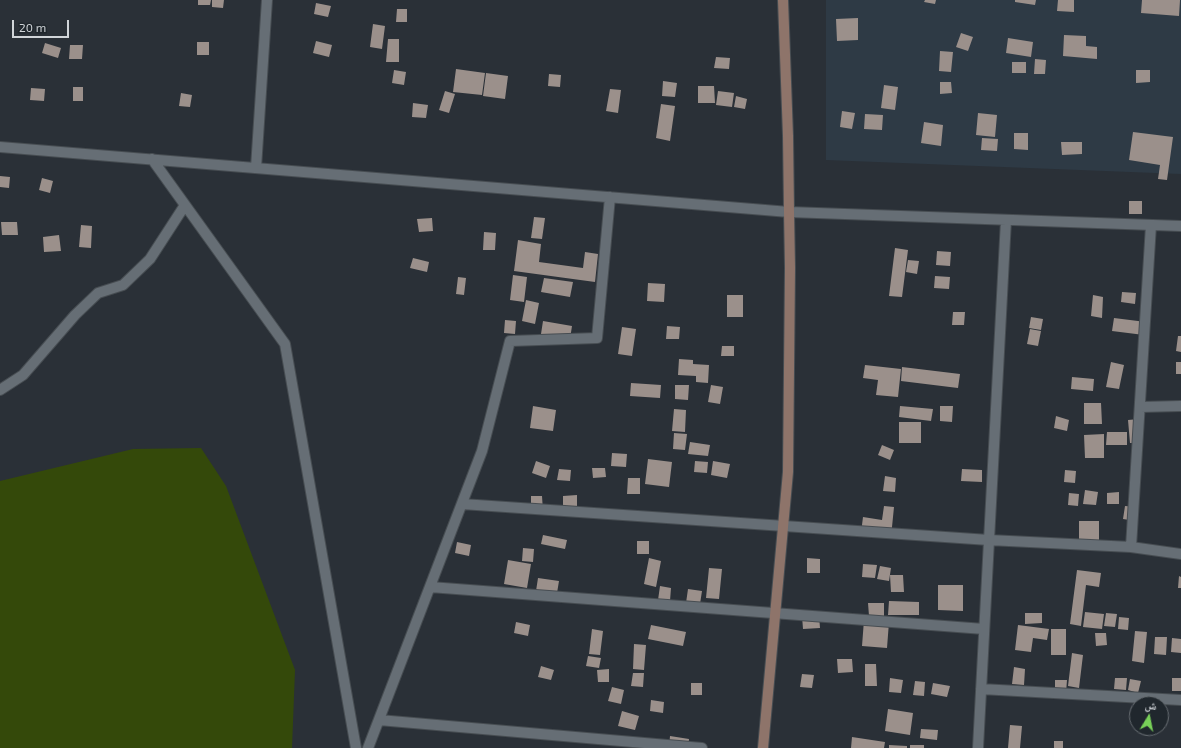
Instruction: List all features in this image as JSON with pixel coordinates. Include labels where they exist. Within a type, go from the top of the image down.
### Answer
[{"type":"street","points":[[256,168],[267,0]]},
{"type":"street","points":[[763,748],[788,472],[790,276],[788,136],[782,0]]},
{"type":"street","points":[[0,147],[789,212],[1181,226]]},
{"type":"street","points":[[152,159],[285,344],[356,748]]},
{"type":"street","points":[[368,748],[482,451],[510,341],[597,338],[610,197]]},
{"type":"street","points":[[0,390],[23,375],[75,315],[98,293],[123,285],[150,259],[185,205]]},
{"type":"street","points":[[978,748],[1006,220]]},
{"type":"street","points":[[1131,547],[1151,225]]},
{"type":"street","points":[[1140,407],[1181,406]]},
{"type":"street","points":[[462,504],[989,540],[1131,547],[1181,554]]},
{"type":"street","points":[[430,587],[984,629]]},
{"type":"street","points":[[981,689],[1181,700]]},
{"type":"street","points":[[379,720],[702,748]]},
{"type":"shaded area","points":[[826,0],[1181,0],[1181,174],[826,160]]},
{"type":"green space","points":[[201,448],[226,486],[295,670],[292,748],[0,748],[0,481],[133,449]]},
{"type":"building","points":[[198,0],[211,0],[210,5],[198,5]]},
{"type":"building","points":[[212,0],[224,0],[223,8],[212,7]]},
{"type":"building","points":[[925,0],[936,0],[935,4],[924,2]]},
{"type":"building","points":[[1015,0],[1036,0],[1035,5],[1015,2]]},
{"type":"building","points":[[1058,0],[1074,0],[1074,12],[1057,11]]},
{"type":"building","points":[[1142,0],[1180,0],[1179,16],[1141,13]]},
{"type":"building","points":[[316,3],[331,6],[328,17],[314,14]]},
{"type":"building","points":[[397,9],[407,9],[407,22],[396,22]]},
{"type":"building","points":[[858,18],[858,40],[837,41],[836,19]]},
{"type":"building","points":[[373,24],[385,26],[382,49],[370,47]]},
{"type":"building","points":[[961,33],[973,37],[968,51],[956,47]]},
{"type":"building","points":[[1064,35],[1086,36],[1086,46],[1097,47],[1097,59],[1063,56]]},
{"type":"building","points":[[1008,38],[1033,42],[1031,57],[1006,53]]},
{"type":"building","points":[[388,39],[399,39],[399,62],[386,62]]},
{"type":"building","points":[[316,41],[332,45],[329,57],[313,53]]},
{"type":"building","points":[[197,42],[209,42],[209,55],[197,55]]},
{"type":"building","points":[[45,43],[61,48],[58,58],[42,53]]},
{"type":"building","points":[[70,45],[83,45],[82,59],[69,59]]},
{"type":"building","points":[[940,51],[953,52],[951,72],[939,71]]},
{"type":"building","points":[[716,57],[730,58],[729,69],[714,68]]},
{"type":"building","points":[[1035,59],[1046,60],[1045,74],[1034,74]]},
{"type":"building","points":[[1012,62],[1026,62],[1026,73],[1012,73]]},
{"type":"building","points":[[456,69],[485,73],[482,95],[453,92]]},
{"type":"building","points":[[394,70],[406,72],[404,85],[392,83]]},
{"type":"building","points":[[1136,70],[1150,70],[1150,82],[1136,83]]},
{"type":"building","points":[[486,73],[508,76],[505,99],[483,96]]},
{"type":"building","points":[[549,74],[561,75],[560,87],[548,86]]},
{"type":"building","points":[[663,81],[677,83],[675,97],[662,96]]},
{"type":"building","points":[[940,82],[951,82],[952,93],[940,94]]},
{"type":"building","points":[[884,85],[898,87],[895,110],[881,108]]},
{"type":"building","points":[[698,86],[714,86],[715,103],[698,103]]},
{"type":"building","points":[[73,87],[83,87],[83,101],[73,101]]},
{"type":"building","points":[[31,88],[45,89],[44,101],[30,100]]},
{"type":"building","points":[[610,89],[621,90],[618,113],[606,111]]},
{"type":"building","points":[[445,91],[455,94],[449,113],[439,110]]},
{"type":"building","points":[[718,91],[734,93],[732,107],[716,105]]},
{"type":"building","points":[[181,93],[192,95],[190,107],[179,106]]},
{"type":"building","points":[[736,96],[747,99],[745,109],[734,107]]},
{"type":"building","points":[[413,103],[428,105],[426,118],[412,117]]},
{"type":"building","points":[[661,104],[675,106],[670,141],[656,138]]},
{"type":"building","points":[[842,111],[855,113],[852,129],[840,127]]},
{"type":"building","points":[[978,113],[997,115],[995,137],[976,135]]},
{"type":"building","points":[[865,114],[883,115],[882,130],[864,129]]},
{"type":"building","points":[[924,122],[943,125],[941,146],[921,143]]},
{"type":"building","points":[[1133,132],[1173,137],[1167,180],[1158,179],[1160,165],[1129,160]]},
{"type":"building","points":[[1014,133],[1028,133],[1028,150],[1014,149]]},
{"type":"building","points":[[982,138],[998,139],[997,151],[981,150]]},
{"type":"building","points":[[1061,142],[1082,142],[1082,154],[1062,155]]},
{"type":"building","points":[[0,176],[10,177],[9,188],[0,187]]},
{"type":"building","points":[[42,178],[53,181],[50,193],[39,190]]},
{"type":"building","points":[[1129,201],[1142,201],[1142,214],[1129,214]]},
{"type":"building","points":[[534,217],[545,218],[542,239],[531,238]]},
{"type":"building","points":[[432,218],[433,231],[419,232],[417,219]]},
{"type":"building","points":[[1,222],[17,222],[18,235],[2,235]]},
{"type":"building","points":[[81,225],[92,226],[91,248],[79,247]]},
{"type":"building","points":[[484,232],[496,233],[495,250],[483,250]]},
{"type":"building","points":[[59,235],[61,251],[44,252],[43,237]]},
{"type":"building","points":[[518,240],[541,244],[539,262],[583,268],[585,252],[598,254],[595,282],[514,271]]},
{"type":"building","points":[[895,248],[908,250],[902,297],[889,296]]},
{"type":"building","points":[[937,251],[951,252],[950,266],[936,265]]},
{"type":"building","points":[[413,258],[429,262],[427,272],[410,268]]},
{"type":"building","points":[[908,260],[919,261],[917,274],[906,272]]},
{"type":"building","points":[[513,275],[527,277],[524,302],[510,300]]},
{"type":"building","points":[[935,276],[950,277],[949,289],[934,288]]},
{"type":"building","points":[[458,277],[466,278],[464,295],[456,294]]},
{"type":"building","points":[[544,278],[573,282],[570,297],[541,292]]},
{"type":"building","points":[[648,283],[665,284],[664,302],[647,301]]},
{"type":"building","points":[[1122,292],[1136,293],[1135,304],[1121,302]]},
{"type":"building","points":[[727,295],[743,295],[743,317],[727,317]]},
{"type":"building","points":[[1093,295],[1103,297],[1102,318],[1091,316]]},
{"type":"building","points":[[526,300],[539,303],[535,324],[522,321]]},
{"type":"building","points":[[953,312],[965,312],[964,325],[952,325]]},
{"type":"building","points":[[1031,317],[1043,319],[1041,330],[1029,328]]},
{"type":"building","points":[[1114,318],[1146,322],[1144,335],[1112,331]]},
{"type":"building","points":[[505,320],[516,321],[515,334],[504,333]]},
{"type":"building","points":[[543,321],[572,326],[570,339],[541,334]]},
{"type":"building","points":[[667,326],[680,327],[679,339],[666,339]]},
{"type":"building","points":[[622,327],[636,329],[632,356],[618,354]]},
{"type":"building","points":[[1030,329],[1041,331],[1038,346],[1027,344]]},
{"type":"building","points":[[1178,336],[1181,336],[1181,352],[1176,351]]},
{"type":"building","points":[[722,346],[734,346],[734,356],[721,356]]},
{"type":"building","points":[[679,359],[693,360],[693,364],[709,365],[708,383],[696,382],[696,376],[678,375]]},
{"type":"building","points":[[1111,362],[1124,365],[1119,389],[1106,387]]},
{"type":"building","points":[[1176,362],[1181,362],[1181,374],[1176,374]]},
{"type":"building","points":[[865,365],[901,369],[898,397],[876,395],[878,380],[863,378]]},
{"type":"building","points":[[902,367],[960,374],[958,388],[901,381]]},
{"type":"building","points":[[1072,377],[1094,379],[1093,391],[1071,389]]},
{"type":"building","points":[[631,383],[661,385],[660,398],[630,396]]},
{"type":"building","points":[[675,385],[689,385],[688,400],[675,399]]},
{"type":"building","points":[[711,385],[723,387],[720,404],[708,402]]},
{"type":"building","points":[[1084,403],[1101,403],[1102,424],[1084,424]]},
{"type":"building","points":[[533,406],[556,410],[553,431],[530,428]]},
{"type":"building","points":[[900,406],[933,409],[931,421],[899,417]]},
{"type":"building","points":[[940,406],[953,406],[952,422],[940,421]]},
{"type":"building","points":[[674,409],[686,410],[685,432],[672,431]]},
{"type":"building","points":[[1056,416],[1069,420],[1067,431],[1054,428]]},
{"type":"building","points":[[1139,419],[1141,443],[1130,443],[1128,420]]},
{"type":"building","points":[[899,422],[921,422],[921,443],[899,443]]},
{"type":"building","points":[[1107,432],[1127,432],[1127,445],[1106,445]]},
{"type":"building","points":[[674,433],[687,434],[685,450],[673,449]]},
{"type":"building","points":[[1104,434],[1104,458],[1085,458],[1084,435]]},
{"type":"building","points":[[690,442],[710,445],[708,456],[688,454]]},
{"type":"building","points":[[882,445],[894,450],[890,460],[878,455]]},
{"type":"building","points":[[612,453],[627,454],[626,467],[611,466]]},
{"type":"building","points":[[648,459],[672,462],[669,487],[645,484]]},
{"type":"building","points":[[536,461],[550,466],[546,478],[532,473]]},
{"type":"building","points":[[695,461],[708,462],[707,473],[694,472]]},
{"type":"building","points":[[713,461],[730,464],[727,478],[711,475]]},
{"type":"building","points":[[592,468],[605,468],[606,477],[593,478]]},
{"type":"building","points":[[559,469],[571,470],[570,481],[557,480]]},
{"type":"building","points":[[962,469],[982,470],[982,482],[961,481]]},
{"type":"building","points":[[1065,470],[1076,471],[1075,483],[1064,482]]},
{"type":"building","points":[[885,476],[896,478],[895,492],[883,491]]},
{"type":"building","points":[[628,478],[640,478],[640,494],[627,494]]},
{"type":"building","points":[[1085,490],[1098,492],[1096,505],[1083,504]]},
{"type":"building","points":[[1119,492],[1119,504],[1107,504],[1107,493]]},
{"type":"building","points":[[1069,493],[1079,494],[1078,506],[1068,505]]},
{"type":"building","points":[[577,495],[577,509],[563,510],[563,496]]},
{"type":"building","points":[[531,496],[542,496],[543,511],[531,512]]},
{"type":"building","points":[[884,506],[894,507],[891,537],[861,533],[863,517],[882,520]]},
{"type":"building","points":[[1125,506],[1138,507],[1136,521],[1123,519]]},
{"type":"building","points":[[1079,521],[1099,521],[1099,543],[1079,543]]},
{"type":"building","points":[[543,535],[567,540],[565,549],[541,544]]},
{"type":"building","points":[[637,541],[649,541],[649,554],[637,554]]},
{"type":"building","points":[[457,542],[471,545],[469,556],[455,553]]},
{"type":"building","points":[[523,548],[534,549],[533,562],[522,561]]},
{"type":"building","points":[[649,558],[661,561],[656,587],[644,584]]},
{"type":"building","points":[[807,558],[820,559],[820,573],[807,573]]},
{"type":"building","points":[[508,560],[531,564],[527,588],[504,584]]},
{"type":"building","points":[[863,564],[877,565],[875,578],[862,577]]},
{"type":"building","points":[[880,566],[891,568],[889,581],[877,579]]},
{"type":"building","points":[[709,568],[722,569],[719,599],[706,598]]},
{"type":"building","points":[[1077,570],[1101,573],[1099,587],[1086,585],[1081,626],[1070,624]]},
{"type":"building","points":[[890,575],[903,575],[904,592],[891,592]]},
{"type":"building","points":[[1179,576],[1181,577],[1181,588],[1178,588]]},
{"type":"building","points":[[538,578],[559,581],[557,593],[536,591]]},
{"type":"building","points":[[938,585],[963,585],[963,611],[938,610]]},
{"type":"building","points":[[660,586],[671,588],[670,601],[658,600]]},
{"type":"building","points":[[688,589],[702,591],[700,604],[686,603]]},
{"type":"building","points":[[889,601],[919,602],[919,615],[888,615]]},
{"type":"building","points":[[868,603],[884,603],[884,616],[869,616]]},
{"type":"building","points":[[1085,612],[1104,614],[1102,629],[1083,627]]},
{"type":"building","points":[[1025,613],[1042,613],[1042,623],[1025,624]]},
{"type":"building","points":[[1106,613],[1117,614],[1115,627],[1104,626]]},
{"type":"building","points":[[819,615],[820,628],[803,629],[802,616]]},
{"type":"building","points":[[1119,617],[1129,618],[1128,630],[1118,629]]},
{"type":"building","points":[[864,620],[889,622],[887,648],[862,646]]},
{"type":"building","points":[[516,622],[530,625],[528,636],[514,633]]},
{"type":"building","points":[[651,625],[686,632],[683,646],[648,639]]},
{"type":"building","points":[[1018,625],[1049,629],[1047,640],[1033,638],[1031,652],[1015,650]]},
{"type":"building","points":[[592,629],[603,631],[600,655],[589,654]]},
{"type":"building","points":[[1051,629],[1066,629],[1066,655],[1051,655]]},
{"type":"building","points":[[1135,631],[1147,632],[1144,663],[1132,661]]},
{"type":"building","points":[[1095,633],[1106,633],[1107,645],[1096,646]]},
{"type":"building","points":[[1155,637],[1167,637],[1166,655],[1154,654]]},
{"type":"building","points":[[1172,638],[1181,639],[1181,653],[1171,652]]},
{"type":"building","points":[[634,644],[646,645],[644,670],[633,669]]},
{"type":"building","points":[[1072,653],[1083,655],[1079,688],[1068,686]]},
{"type":"building","points":[[588,656],[601,658],[599,668],[586,666]]},
{"type":"building","points":[[837,659],[852,659],[853,672],[838,673]]},
{"type":"building","points":[[865,664],[876,664],[877,686],[865,686]]},
{"type":"building","points":[[541,666],[554,670],[551,680],[538,677]]},
{"type":"building","points":[[1014,667],[1025,669],[1024,685],[1012,684]]},
{"type":"building","points":[[609,669],[609,682],[598,682],[597,670]]},
{"type":"building","points":[[633,673],[644,673],[643,687],[631,686]]},
{"type":"building","points":[[802,674],[814,675],[812,688],[800,687]]},
{"type":"building","points":[[890,678],[903,680],[901,693],[889,692]]},
{"type":"building","points":[[1115,678],[1127,678],[1126,690],[1114,689]]},
{"type":"building","points":[[1172,678],[1181,678],[1181,691],[1172,691]]},
{"type":"building","points":[[1130,679],[1141,681],[1138,693],[1128,690]]},
{"type":"building","points":[[1055,680],[1067,680],[1066,693],[1055,693]]},
{"type":"building","points":[[915,681],[925,682],[924,696],[913,695]]},
{"type":"building","points":[[691,683],[702,683],[702,695],[691,695]]},
{"type":"building","points":[[933,683],[950,686],[947,697],[931,694]]},
{"type":"building","points":[[612,687],[624,690],[621,704],[608,701]]},
{"type":"building","points":[[651,700],[664,702],[663,713],[650,711]]},
{"type":"building","points":[[888,709],[913,713],[910,735],[885,731]]},
{"type":"building","points":[[622,711],[639,716],[635,730],[618,726]]},
{"type":"building","points":[[1010,725],[1022,726],[1020,748],[1008,748]]},
{"type":"building","points":[[921,729],[938,730],[937,740],[920,738]]},
{"type":"building","points":[[670,736],[689,739],[688,748],[669,747]]},
{"type":"building","points":[[852,737],[885,742],[884,748],[851,748]]},
{"type":"building","points":[[1054,741],[1063,741],[1063,748],[1054,748]]},
{"type":"building","points":[[889,745],[907,746],[907,748],[889,748]]},
{"type":"building","points":[[910,745],[924,745],[924,748],[910,748]]}]
